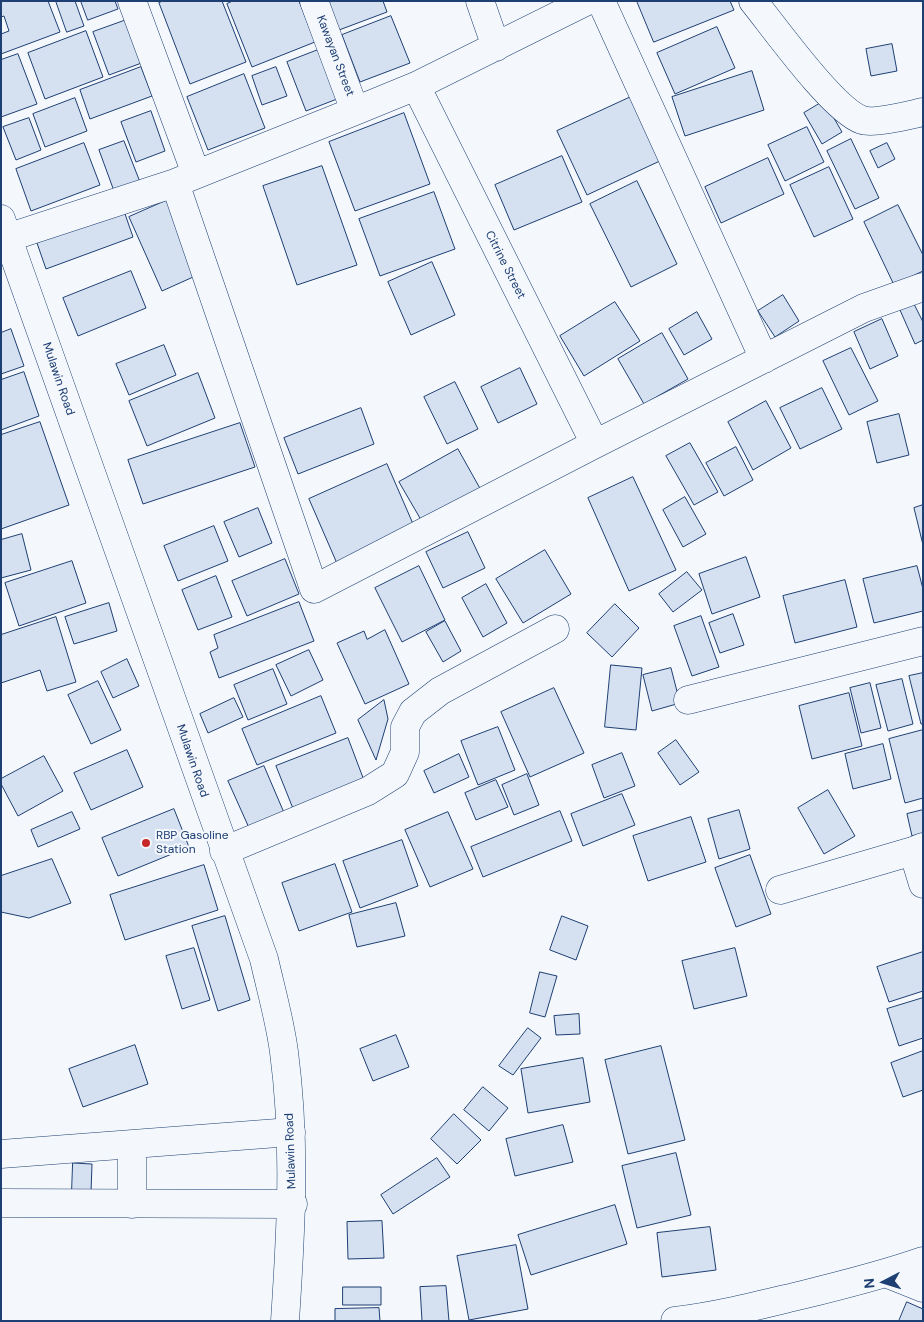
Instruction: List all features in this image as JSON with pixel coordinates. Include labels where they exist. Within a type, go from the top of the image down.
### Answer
[{"type":"street","points":[[132,1],[185,179],[314,589],[864,308],[923,287]]},
{"type":"street","name":"Kawayan Street","points":[[314,1],[355,111]]},
{"type":"street","points":[[480,1],[496,47]]},
{"type":"street","points":[[4,232],[185,179],[416,86],[587,1]]},
{"type":"street","points":[[601,1],[764,359]]},
{"type":"street","points":[[753,1],[837,103],[863,120],[897,118],[923,112]]},
{"type":"street","name":"Citrine Street","points":[[416,86],[595,444]]},
{"type":"street","name":"Mulawin Road","points":[[4,232],[264,959],[284,1051],[291,1132],[293,1204],[285,1321]]},
{"type":"street","points":[[224,851],[368,791],[395,774],[404,752],[405,727],[413,712],[440,691],[555,629]]},
{"type":"street","points":[[688,700],[923,641]]},
{"type":"street","points":[[780,890],[918,849],[923,884]]},
{"type":"street","points":[[1,1154],[291,1132]]},
{"type":"street","points":[[132,1145],[132,1204]]},
{"type":"street","points":[[1,1203],[293,1204]]},
{"type":"street","points":[[675,1321],[746,1315],[888,1274],[923,1261]]},
{"type":"street","points":[[888,1274],[923,1288]]},
{"type":"building","points":[[1,1],[48,1],[60,32],[1,54],[1,34],[9,31],[4,16],[1,17]]},
{"type":"building","points":[[56,1],[75,1],[84,26],[67,32]]},
{"type":"building","points":[[81,1],[115,1],[118,9],[88,20]]},
{"type":"building","points":[[163,1],[222,1],[246,62],[190,84],[159,3]]},
{"type":"building","points":[[233,1],[299,1],[315,42],[252,67],[227,4]]},
{"type":"building","points":[[333,1],[383,1],[387,12],[339,30],[328,3]]},
{"type":"building","points":[[637,1],[730,1],[734,10],[654,42]]},
{"type":"building","points":[[391,16],[410,63],[360,82],[342,35]]},
{"type":"building","points":[[132,18],[147,61],[109,75],[93,32]]},
{"type":"building","points":[[717,27],[735,68],[675,94],[657,53]]},
{"type":"building","points":[[86,31],[103,77],[45,99],[28,53]]},
{"type":"building","points":[[892,44],[897,71],[871,76],[866,49]]},
{"type":"building","points":[[318,50],[337,99],[306,111],[287,62]]},
{"type":"building","points":[[18,54],[37,104],[1,117],[1,60]]},
{"type":"building","points":[[141,67],[152,96],[90,119],[80,90]]},
{"type":"building","points":[[276,67],[287,96],[262,105],[252,76]]},
{"type":"building","points":[[752,71],[764,110],[685,136],[672,97]]},
{"type":"building","points":[[244,74],[265,128],[208,150],[187,97]]},
{"type":"building","points":[[633,96],[662,160],[587,195],[557,131]]},
{"type":"building","points":[[75,98],[87,131],[45,147],[33,114]]},
{"type":"building","points":[[824,101],[842,132],[822,144],[804,113]]},
{"type":"building","points":[[151,111],[165,151],[136,162],[121,122]]},
{"type":"building","points":[[404,113],[430,184],[355,211],[329,142]]},
{"type":"building","points":[[29,118],[41,150],[16,160],[3,127]]},
{"type":"building","points":[[807,127],[824,162],[785,181],[768,145]]},
{"type":"building","points":[[851,139],[879,198],[855,209],[827,151]]},
{"type":"building","points":[[124,141],[140,182],[114,191],[99,150]]},
{"type":"building","points":[[84,143],[100,185],[31,211],[16,169]]},
{"type":"building","points":[[887,143],[895,159],[878,168],[870,151]]},
{"type":"building","points":[[562,156],[582,202],[514,230],[495,185]]},
{"type":"building","points":[[768,158],[784,194],[721,223],[705,187]]},
{"type":"building","points":[[322,166],[357,265],[297,285],[263,186]]},
{"type":"building","points":[[829,167],[853,219],[814,237],[790,185]]},
{"type":"building","points":[[637,181],[677,264],[631,287],[590,204]]},
{"type":"building","points":[[434,192],[455,249],[380,276],[359,219]]},
{"type":"building","points":[[170,199],[202,273],[162,291],[129,217]]},
{"type":"building","points":[[898,205],[923,255],[923,271],[894,285],[864,222]]},
{"type":"building","points":[[124,211],[133,237],[46,269],[37,243]]},
{"type":"building","points":[[432,262],[455,315],[411,335],[388,282]]},
{"type":"building","points":[[131,271],[146,308],[78,336],[63,298]]},
{"type":"building","points":[[783,295],[799,321],[775,337],[758,311]]},
{"type":"building","points":[[615,302],[640,341],[584,376],[560,336]]},
{"type":"building","points":[[914,304],[923,322],[923,340],[915,344],[900,310]]},
{"type":"building","points":[[697,312],[712,339],[684,355],[669,329]]},
{"type":"building","points":[[882,319],[898,356],[870,369],[854,332]]},
{"type":"building","points":[[11,329],[24,366],[1,374],[1,333]]},
{"type":"building","points":[[662,333],[688,379],[644,404],[618,359]]},
{"type":"building","points":[[164,345],[176,375],[129,395],[116,364]]},
{"type":"building","points":[[851,348],[878,401],[849,415],[823,361]]},
{"type":"building","points":[[520,368],[537,404],[498,423],[481,387]]},
{"type":"building","points":[[24,372],[39,416],[1,430],[1,380]]},
{"type":"building","points":[[198,373],[215,418],[147,446],[129,401]]},
{"type":"building","points":[[455,382],[478,429],[447,444],[424,397]]},
{"type":"building","points":[[822,388],[842,429],[800,449],[780,408]]},
{"type":"building","points":[[766,401],[791,448],[753,470],[728,422]]},
{"type":"building","points":[[361,408],[374,444],[298,474],[284,438]]},
{"type":"building","points":[[899,414],[909,455],[877,463],[867,422]]},
{"type":"building","points":[[40,422],[69,505],[1,529],[1,435]]},
{"type":"building","points":[[240,423],[255,467],[143,504],[128,460]]},
{"type":"building","points":[[690,443],[718,492],[694,505],[666,456]]},
{"type":"building","points":[[736,447],[753,480],[724,496],[706,463]]},
{"type":"building","points":[[458,449],[482,492],[424,525],[399,482]]},
{"type":"building","points":[[387,464],[417,533],[339,568],[309,499]]},
{"type":"building","points":[[633,477],[676,570],[629,591],[588,498]]},
{"type":"building","points":[[685,497],[706,534],[683,547],[663,510]]},
{"type":"building","points":[[923,505],[923,545],[914,508]]},
{"type":"building","points":[[258,508],[272,543],[239,557],[224,522]]},
{"type":"building","points":[[214,526],[228,561],[178,581],[164,546]]},
{"type":"building","points":[[468,532],[485,568],[443,588],[426,552]]},
{"type":"building","points":[[22,534],[31,570],[1,578],[1,540]]},
{"type":"building","points":[[545,550],[571,594],[523,623],[496,579]]},
{"type":"building","points":[[746,557],[760,597],[712,614],[699,574]]},
{"type":"building","points":[[285,559],[299,594],[247,616],[232,581]]},
{"type":"building","points":[[72,561],[86,603],[19,626],[5,583]]},
{"type":"building","points":[[419,566],[445,620],[402,642],[375,588]]},
{"type":"building","points":[[917,566],[923,589],[923,611],[874,623],[863,579]]},
{"type":"building","points":[[687,572],[702,590],[673,612],[659,594]]},
{"type":"building","points":[[216,576],[232,617],[198,630],[182,590]]},
{"type":"building","points":[[845,580],[857,627],[795,643],[783,596]]},
{"type":"building","points":[[486,584],[507,623],[483,637],[462,598]]},
{"type":"building","points":[[299,602],[314,641],[219,678],[210,652],[218,648],[214,635]]},
{"type":"building","points":[[109,603],[117,631],[74,644],[65,617]]},
{"type":"building","points":[[615,604],[639,628],[612,657],[587,633]]},
{"type":"building","points":[[733,614],[744,645],[720,653],[709,623]]},
{"type":"building","points":[[701,616],[719,667],[692,676],[674,626]]},
{"type":"building","points":[[56,617],[76,682],[47,691],[40,670],[1,683],[1,635]]},
{"type":"building","points":[[445,621],[461,651],[443,662],[426,632]]},
{"type":"building","points":[[385,630],[409,684],[365,704],[337,643],[364,631],[367,639]]},
{"type":"building","points":[[309,650],[323,680],[291,696],[276,665]]},
{"type":"building","points":[[127,659],[139,686],[113,698],[101,672]]},
{"type":"building","points":[[611,665],[642,668],[636,730],[605,727]]},
{"type":"building","points":[[671,668],[680,703],[652,711],[643,675]]},
{"type":"building","points":[[273,669],[287,704],[248,720],[234,685]]},
{"type":"building","points":[[923,673],[923,724],[921,724],[909,676]]},
{"type":"building","points":[[902,679],[913,724],[888,731],[876,685]]},
{"type":"building","points":[[98,681],[121,730],[91,744],[68,695]]},
{"type":"building","points":[[870,683],[881,728],[861,733],[850,688]]},
{"type":"building","points":[[554,688],[584,753],[530,777],[501,712]]},
{"type":"building","points":[[849,693],[862,746],[812,759],[799,706]]},
{"type":"building","points":[[321,696],[336,733],[257,765],[242,729]]},
{"type":"building","points":[[234,698],[243,717],[208,733],[200,714]]},
{"type":"building","points":[[384,700],[388,719],[376,760],[358,720]]},
{"type":"building","points":[[498,727],[515,770],[478,785],[461,741]]},
{"type":"building","points":[[923,730],[923,798],[905,803],[889,739]]},
{"type":"building","points":[[348,738],[365,783],[294,811],[276,766]]},
{"type":"building","points":[[676,740],[699,772],[680,785],[658,753]]},
{"type":"building","points":[[883,744],[891,779],[853,789],[845,754]]},
{"type":"building","points":[[127,750],[143,787],[91,810],[74,773]]},
{"type":"building","points":[[622,753],[635,786],[604,798],[592,765]]},
{"type":"building","points":[[459,754],[469,777],[434,793],[424,771]]},
{"type":"building","points":[[44,756],[63,791],[18,816],[1,784],[1,779]]},
{"type":"building","points":[[264,766],[285,815],[250,830],[228,781]]},
{"type":"building","points":[[527,774],[539,805],[514,815],[502,785]]},
{"type":"building","points":[[496,780],[508,807],[476,820],[465,793]]},
{"type":"building","points":[[828,790],[855,836],[824,854],[798,808]]},
{"type":"building","points":[[622,794],[635,825],[583,846],[571,814]]},
{"type":"building","name":"RBP Gasoline Station","points":[[174,809],[189,847],[118,876],[102,838]]},
{"type":"building","points":[[739,810],[750,849],[719,859],[708,819]]},
{"type":"building","points":[[923,810],[923,833],[912,836],[907,814]]},
{"type":"building","points":[[560,811],[572,841],[483,877],[471,847]]},
{"type":"building","points":[[72,812],[80,829],[38,847],[31,830]]},
{"type":"building","points":[[448,812],[473,869],[430,887],[405,830]]},
{"type":"building","points":[[691,817],[706,862],[648,881],[633,836]]},
{"type":"building","points":[[402,840],[418,886],[360,908],[343,861]]},
{"type":"building","points":[[750,855],[771,914],[736,927],[715,868]]},
{"type":"building","points":[[52,859],[71,903],[29,918],[1,912],[1,876]]},
{"type":"building","points":[[335,864],[352,912],[299,931],[282,883]]},
{"type":"building","points":[[204,865],[218,910],[125,940],[110,895]]},
{"type":"building","points":[[396,903],[405,936],[357,947],[349,915]]},
{"type":"building","points":[[225,916],[250,1000],[218,1011],[192,926]]},
{"type":"building","points":[[562,916],[588,926],[576,960],[550,950]]},
{"type":"building","points":[[194,948],[210,1000],[182,1009],[166,956]]},
{"type":"building","points":[[735,948],[747,996],[694,1009],[682,961]]},
{"type":"building","points":[[923,952],[923,991],[889,1002],[877,967]]},
{"type":"building","points":[[540,972],[557,976],[545,1017],[530,1013]]},
{"type":"building","points":[[923,998],[923,1038],[899,1046],[887,1009]]},
{"type":"building","points":[[579,1014],[580,1034],[556,1035],[554,1016]]},
{"type":"building","points":[[528,1028],[541,1038],[513,1075],[499,1066]]},
{"type":"building","points":[[396,1035],[409,1067],[373,1081],[360,1049]]},
{"type":"building","points":[[135,1045],[148,1084],[83,1107],[69,1069]]},
{"type":"building","points":[[661,1046],[685,1140],[628,1154],[605,1060]]},
{"type":"building","points":[[923,1051],[923,1090],[903,1097],[891,1063]]},
{"type":"building","points":[[583,1058],[590,1102],[528,1113],[521,1069]]},
{"type":"building","points":[[483,1087],[508,1108],[489,1131],[464,1110]]},
{"type":"building","points":[[454,1114],[481,1140],[457,1164],[431,1139]]},
{"type":"building","points":[[563,1125],[573,1162],[515,1176],[506,1139]]},
{"type":"building","points":[[676,1153],[691,1215],[637,1228],[622,1166]]},
{"type":"building","points":[[437,1158],[450,1177],[393,1214],[381,1195]]},
{"type":"building","points":[[73,1163],[92,1164],[91,1192],[72,1191]]},
{"type":"building","points":[[615,1205],[627,1244],[531,1275],[518,1235]]},
{"type":"building","points":[[382,1221],[384,1258],[348,1259],[347,1222]]},
{"type":"building","points":[[710,1227],[716,1270],[662,1277],[657,1233]]},
{"type":"building","points":[[516,1245],[528,1309],[469,1320],[457,1256]]},
{"type":"building","points":[[446,1286],[449,1321],[422,1321],[420,1287]]},
{"type":"building","points":[[343,1287],[381,1287],[381,1305],[343,1305]]},
{"type":"building","points":[[907,1302],[923,1309],[923,1321],[899,1321]]},
{"type":"building","points":[[379,1308],[380,1321],[335,1321],[335,1309]]},
{"type":"place","name":"RBP Gasoline Station","points":[[146,843]]}]
